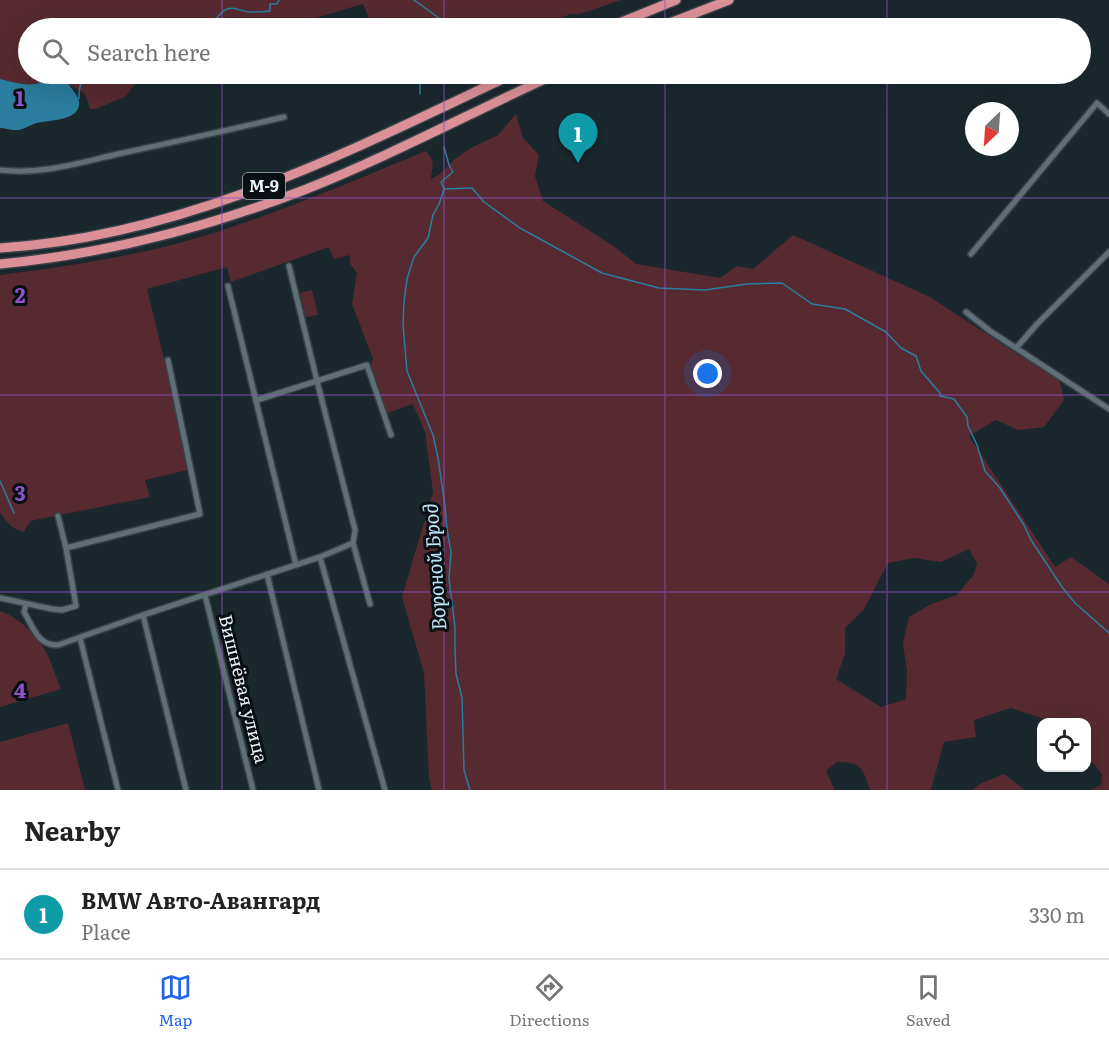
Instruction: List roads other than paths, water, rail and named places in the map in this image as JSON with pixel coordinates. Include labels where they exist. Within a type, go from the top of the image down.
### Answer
[{"type":"highway","points":[[632,18],[676,0]]},
{"type":"highway","points":[[683,18],[729,0]]},
{"type":"highway","name":"М-9","points":[[0,248],[60,243],[159,221],[227,200],[368,142],[492,84]]},
{"type":"highway","name":"М-9","points":[[0,264],[99,250],[158,237],[240,213],[304,190],[534,84]]},
{"type":"street","points":[[971,255],[1097,103],[1109,114]]},
{"type":"street","points":[[0,170],[16,172],[50,169],[284,117]]},
{"type":"street","points":[[1016,348],[1109,252]]},
{"type":"street","points":[[289,266],[355,530],[353,543],[370,604]]},
{"type":"street","points":[[228,286],[296,565]]},
{"type":"street","points":[[966,312],[990,331],[1109,409]]},
{"type":"street","points":[[66,548],[200,514],[168,360]]},
{"type":"street","points":[[257,400],[367,364],[391,435]]},
{"type":"street","points":[[0,597],[52,609],[62,610],[76,606],[58,516]]},
{"type":"street","points":[[26,604],[24,612],[41,640],[52,646],[58,645],[320,557],[353,543]]},
{"type":"street","points":[[320,557],[385,790]]},
{"type":"street","points":[[267,574],[319,790]]},
{"type":"street","name":"Вишнёвая улица","points":[[205,595],[253,790]]},
{"type":"street","points":[[143,615],[186,790]]},
{"type":"street","points":[[80,638],[118,790]]},
{"type":"water","points":[[0,79],[27,84],[68,84],[79,101],[79,108],[70,116],[37,123],[20,130],[0,128]]},
{"type":"waterway","points":[[217,18],[222,12],[234,8],[250,12],[270,11],[270,4],[277,4],[279,0]]},
{"type":"waterway","name":"Вороной Брод","points":[[414,0],[439,18]]},
{"type":"waterway","points":[[77,99],[81,84]]},
{"type":"waterway","name":"Вороной Брод","points":[[420,84],[420,94]]},
{"type":"waterway","name":"Вороной Брод","points":[[444,147],[453,172],[441,182],[444,189],[433,215],[428,238],[414,257],[407,279],[403,325],[407,371],[433,435],[445,506],[451,552],[449,579],[455,627],[456,674],[462,698],[464,770],[470,790]]},
{"type":"waterway","points":[[444,189],[472,188],[484,202],[520,228],[602,273],[659,288],[705,290],[747,284],[782,283],[812,304],[845,309],[886,332],[901,348],[916,356],[921,371],[940,393],[940,396],[954,399],[967,417],[968,426],[985,471],[1000,488],[1062,587],[1075,603],[1109,633]]},
{"type":"waterway","points":[[0,481],[14,513]]},
{"type":"place","name":"BMW Авто-Авангард","points":[[578,163]]}]
